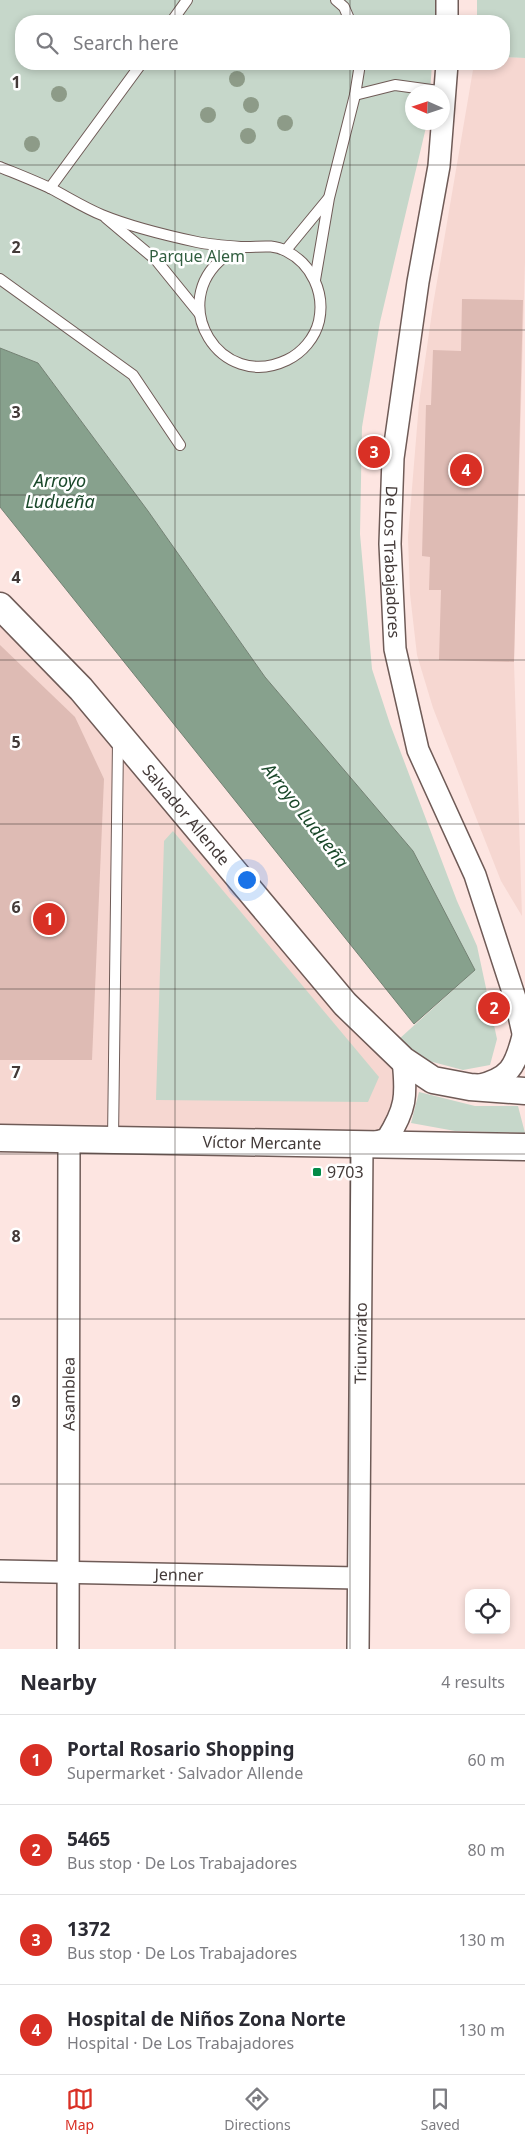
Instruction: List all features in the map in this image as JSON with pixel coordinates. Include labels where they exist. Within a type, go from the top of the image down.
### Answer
[{"type":"street","points":[[447,15],[448,0]]},
{"type":"street","name":"De Los Trabajadores","points":[[446,85],[447,70]]},
{"type":"street","name":"De Los Trabajadores","points":[[442,130],[439,166],[416,291],[393,458],[390,544],[395,649],[418,750],[475,875],[515,998],[524,1039]]},
{"type":"street","name":"Salvador Allende","points":[[0,606],[82,689],[345,1004],[403,1060],[433,1080],[470,1087],[525,1091]]},
{"type":"street","name":"Salvador Allende","points":[[470,1087],[497,1081],[516,1062],[524,1039]]},
{"type":"street","points":[[362,1146],[386,1139],[399,1120],[407,1090],[403,1060]]},
{"type":"street","name":"Víctor Mercante","points":[[0,1138],[362,1146],[525,1147]]},
{"type":"street","name":"Asamblea","points":[[68,1649],[69,1140]]},
{"type":"street","name":"Triunvirato","points":[[358,1649],[362,1146]]},
{"type":"street","name":"Jenner","points":[[0,1571],[358,1578]]},
{"type":"lane","points":[[176,15],[187,0]]},
{"type":"lane","points":[[336,0],[344,7],[347,15]]},
{"type":"lane","points":[[50,188],[137,70]]},
{"type":"lane","points":[[315,280],[329,198],[355,95],[359,70]]},
{"type":"lane","points":[[355,95],[395,85],[405,86]]},
{"type":"lane","points":[[0,167],[50,188],[103,215],[198,242],[244,247],[265,245],[286,250],[303,263],[315,280],[321,300],[319,321],[310,341],[296,356],[276,365],[249,366],[235,362],[218,351],[205,334],[199,313],[200,291],[209,272],[224,256],[244,247]]},
{"type":"lane","points":[[286,250],[329,198]]},
{"type":"lane","points":[[103,215],[156,260],[199,313]]},
{"type":"lane","points":[[0,279],[133,375],[180,445]]},
{"type":"lane","points":[[113,1141],[118,732]]},
{"type":"shaded area","points":[[510,57],[525,58],[525,261],[514,662],[522,916],[501,881],[433,708],[417,655],[410,594],[408,537],[419,403],[433,305],[473,70],[510,70]]},
{"type":"shaded area","points":[[0,606],[403,1060],[387,1139],[0,1138]]},
{"type":"green space","name":"Parque Alem","points":[[0,0],[435,0],[436,15],[15,15],[15,70],[432,70],[430,85],[405,85],[405,130],[425,130],[380,322],[362,427],[360,534],[372,669],[390,724],[457,901],[477,946],[497,1039],[490,1065],[463,1070],[429,1061],[398,1040],[475,970],[413,851],[265,677],[148,511],[38,363],[0,348]]},
{"type":"green space","points":[[477,0],[525,0],[525,58],[510,57],[510,15],[477,15]]},
{"type":"green space","points":[[173,831],[379,1077],[368,1102],[156,1100],[164,841]]},
{"type":"green space","points":[[419,1092],[475,1106],[518,1106],[525,1133],[455,1131],[411,1123]]},
{"type":"water","name":"Arroyo Ludueña","points":[[0,348],[38,363],[148,511],[265,677],[413,851],[475,970],[414,1024],[0,507]]},
{"type":"building","points":[[462,299],[523,300],[514,662],[439,660],[441,590],[429,590],[430,557],[422,556],[426,405],[431,405],[433,350],[461,351]]},
{"type":"building","points":[[0,645],[75,717],[104,779],[92,1060],[0,1060]]},
{"type":"place","name":"1372","points":[[374,452]]},
{"type":"place","name":"Hospital de Niños Zona Norte","points":[[466,470]]},
{"type":"place","name":"Portal Rosario Shopping","points":[[49,919]]},
{"type":"place","name":"5465","points":[[494,1008]]},
{"type":"place","name":"9703","points":[[317,1172]]}]
